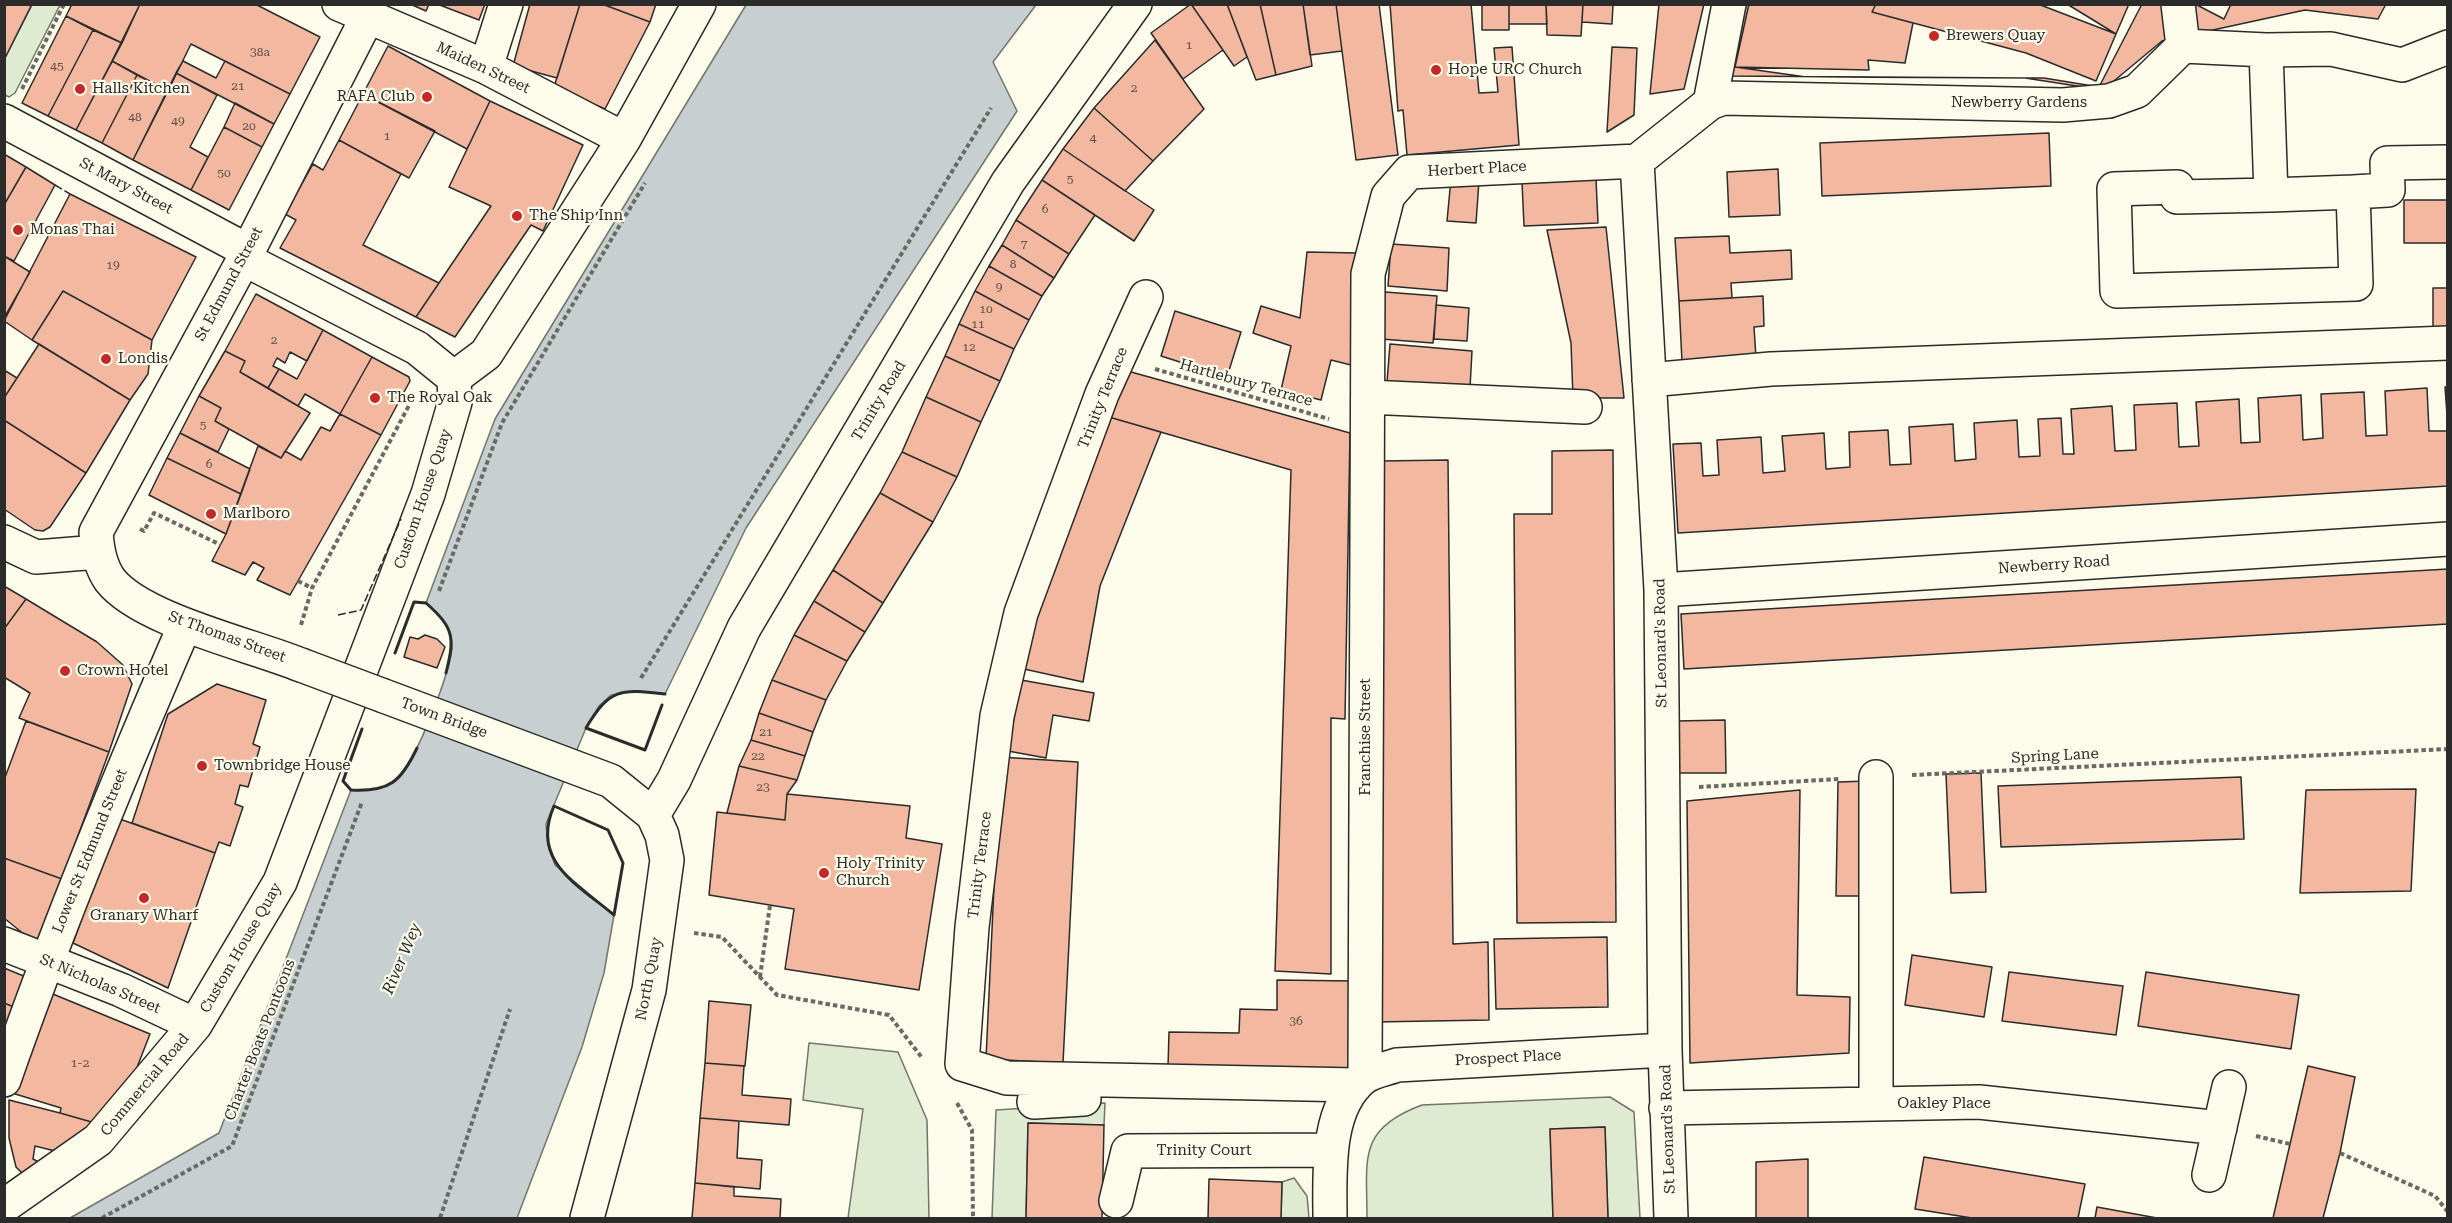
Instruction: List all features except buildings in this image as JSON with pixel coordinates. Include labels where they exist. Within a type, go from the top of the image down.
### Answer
[{"type":"street","points":[[486,67],[506,4]]},
{"type":"street","points":[[454,378],[486,354],[624,138],[699,4]]},
{"type":"street","name":"Trinity Road","points":[[653,815],[674,780],[744,628],[1002,192],[1135,4]]},
{"type":"street","points":[[1637,161],[1710,103],[1729,4]]},
{"type":"street","points":[[2178,4],[2183,46],[2266,50],[2331,49],[2402,65],[2448,47]]},
{"type":"street","name":"Maiden Street","points":[[354,10],[486,67],[624,138]]},
{"type":"street","name":"St Edmund Street","points":[[98,552],[96,532],[104,514],[246,255],[354,10]]},
{"type":"street","name":"Newberry Gardens","points":[[1710,103],[1723,98],[2063,105],[2109,101],[2137,91],[2183,46]]},
{"type":"street","points":[[2266,50],[2271,195]]},
{"type":"street","name":"St Mary Street","points":[[5,121],[417,348],[454,378]]},
{"type":"street","name":"St Leonard's Road","points":[[1637,161],[1661,590],[1665,1050],[1671,1218]]},
{"type":"street","name":"Herbert Place","points":[[1368,397],[1368,274],[1388,196],[1409,172],[1637,161]]},
{"type":"street","points":[[2354,192],[2356,284],[2116,291],[2114,189],[2177,187],[2177,197],[2388,190],[2387,163],[2448,162]]},
{"type":"street","name":"Trinity Terrace","points":[[1146,297],[1102,394],[1021,613],[998,716],[972,927],[962,1064],[1007,1078],[1360,1081]]},
{"type":"street","points":[[1649,380],[1771,369],[2448,343]]},
{"type":"street","name":"Custom House Quay","points":[[195,1025],[280,882],[428,494],[455,402],[454,378]]},
{"type":"street","points":[[1368,397],[1586,407]]},
{"type":"street","name":"Franchise Street","points":[[1330,1218],[1331,1150],[1338,1117],[1360,1081],[1368,397]]},
{"type":"street","name":"Newberry Road","points":[[1661,590],[2448,539]]},
{"type":"street","points":[[4,542],[36,557],[98,552]]},
{"type":"street","name":"St Thomas Street","points":[[98,552],[110,579],[127,596],[185,625],[301,664]]},
{"type":"street","name":"Lower St Edmund Street","points":[[4,1080],[46,961],[114,789],[185,625]]},
{"type":"street","name":"Town Bridge","points":[[301,664],[611,781],[653,815]]},
{"type":"street","points":[[1876,777],[1876,1104]]},
{"type":"street","name":"North Quay","points":[[587,1218],[649,990],[667,860],[662,835],[653,815]]},
{"type":"street","name":"St Nicholas Street","points":[[4,945],[121,990],[195,1025]]},
{"type":"street","name":"Commercial Road","points":[[4,1206],[98,1140],[195,1025]]},
{"type":"street","name":"Prospect Place","points":[[1360,1081],[1397,1065],[1665,1050]]},
{"type":"street","points":[[1034,1102],[1360,1081]]},
{"type":"street","points":[[2209,1175],[2229,1087]]},
{"type":"street","name":"Oakley Place","points":[[1666,1108],[1979,1102],[2220,1128]]},
{"type":"street","name":"Trinity Court","points":[[1116,1202],[1128,1151],[1331,1150]]},
{"type":"path","points":[[5,121],[64,4]]},
{"type":"path","points":[[641,678],[991,108]]},
{"type":"path","points":[[439,591],[502,423],[647,179]]},
{"type":"path","name":"Hartlebury Terrace","points":[[1118,359],[1368,430]]},
{"type":"path","points":[[301,623],[312,588],[418,389],[454,378]]},
{"type":"path","points":[[104,514],[144,531],[154,513],[221,544]]},
{"type":"path","points":[[298,581],[312,588]]},
{"type":"path","name":"Spring Lane","points":[[1663,789],[2448,749]]},
{"type":"path","name":"Charter Boats Pontoons","points":[[102,1218],[232,1146],[362,802]]},
{"type":"path","points":[[760,977],[770,905]]},
{"type":"path","points":[[702,934],[722,937],[777,995],[889,1015],[926,1063]]},
{"type":"path","points":[[441,1218],[510,1010]]},
{"type":"path","points":[[955,1100],[972,1130],[973,1218]]},
{"type":"path","points":[[2340,1153],[2435,1196],[2448,1212]]},
{"type":"green space","points":[[32,5],[60,5],[15,93],[9,97],[5,95],[4,60]]},
{"type":"green space","points":[[809,1043],[898,1052],[927,1120],[929,1218],[848,1218],[863,1109],[803,1100]]},
{"type":"green space","points":[[1610,1097],[1634,1112],[1640,1218],[1608,1218],[1605,1127],[1550,1129],[1553,1218],[1367,1218],[1366,1179],[1370,1148],[1386,1124],[1401,1114],[1422,1105]]},
{"type":"green space","points":[[1105,1103],[1104,1125],[1028,1123],[1026,1218],[992,1218],[996,1110]]},
{"type":"green space","points":[[1294,1178],[1307,1196],[1309,1218],[1281,1218],[1282,1182]]},
{"type":"water","name":"River Wey","points":[[746,5],[1036,5],[993,62],[1017,111],[746,528],[665,694],[637,691],[611,695],[599,706],[586,728],[546,824],[548,845],[555,865],[614,915],[604,973],[582,1047],[517,1218],[70,1218],[219,1133],[351,790],[382,788],[398,779],[423,736],[432,714],[447,672],[452,644],[447,626],[426,603],[495,419]]},
{"type":"fence","points":[[55,185],[70,194]]},
{"type":"fence","points":[[338,615],[361,610],[401,519]]},
{"type":"wall","points":[[395,653],[414,602],[426,603],[442,619],[450,634],[451,650],[446,673]]},
{"type":"wall","points":[[662,705],[645,750],[586,728],[602,705],[618,694],[627,692],[665,694]]},
{"type":"wall","points":[[362,729],[343,781],[351,790],[375,789],[392,782],[405,769],[417,748]]},
{"type":"wall","points":[[554,806],[608,830],[623,863],[614,915],[572,881],[561,870],[553,856],[548,842],[548,825],[554,806]]},
{"type":"place","name":"Brewers Quay","points":[[1934,36]]},
{"type":"place","name":"Hope URC Church","points":[[1436,70]]},
{"type":"place","name":"Halls Kitchen","points":[[80,89]]},
{"type":"place","name":"RAFA Club","points":[[427,97]]},
{"type":"place","name":"The Ship Inn","points":[[517,216]]},
{"type":"place","name":"Monas Thai","points":[[18,230]]},
{"type":"place","name":"Londis","points":[[106,359]]},
{"type":"place","name":"The Royal Oak","points":[[375,398]]},
{"type":"place","name":"Marlboro","points":[[211,514]]},
{"type":"place","name":"Crown Hotel","points":[[65,671]]},
{"type":"place","name":"Townbridge House","points":[[202,766]]},
{"type":"place","name":"Holy Trinity Church","points":[[824,873]]},
{"type":"place","name":"Granary Wharf","points":[[144,898]]}]
